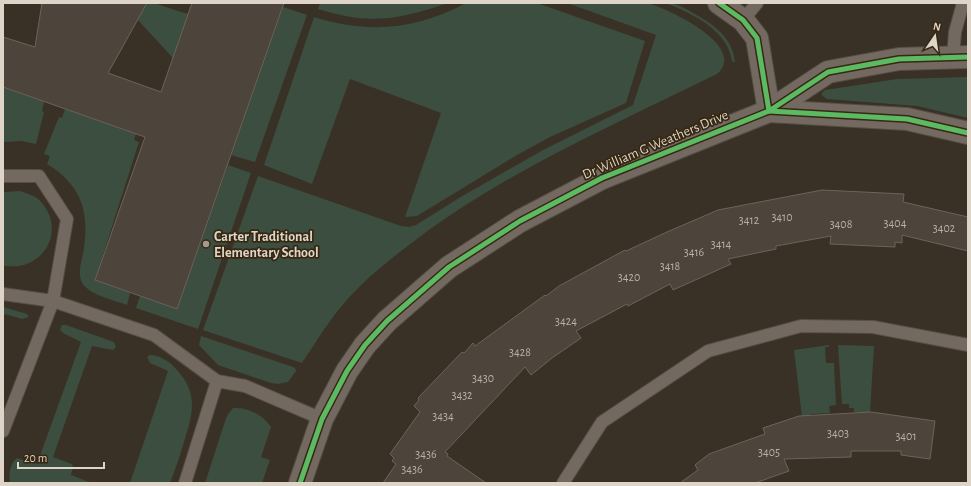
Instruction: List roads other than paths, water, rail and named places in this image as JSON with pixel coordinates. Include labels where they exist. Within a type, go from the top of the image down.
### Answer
[{"type":"street","points":[[719,3],[743,20],[757,38],[769,111]]},
{"type":"street","name":"Dr William G Weathers Drive","points":[[300,483],[322,419],[347,371],[365,345],[387,321],[449,267],[520,221],[602,178],[769,111],[828,72],[899,59],[960,57]]},
{"type":"street","name":"Dr William G Weathers Drive","points":[[769,111],[907,119],[968,133]]},
{"type":"lane","points":[[743,20],[756,3]]},
{"type":"lane","points":[[960,57],[955,32],[963,3]]},
{"type":"lane","points":[[3,176],[39,176],[67,219],[53,301],[3,431]]},
{"type":"lane","points":[[3,294],[53,301],[154,335],[217,381],[245,386],[322,419]]},
{"type":"lane","points":[[563,483],[602,422],[708,351],[801,326],[874,327],[968,345]]},
{"type":"lane","points":[[185,483],[217,381]]},
{"type":"place","name":"Carter Traditional Elementary School","points":[[206,244]]}]
